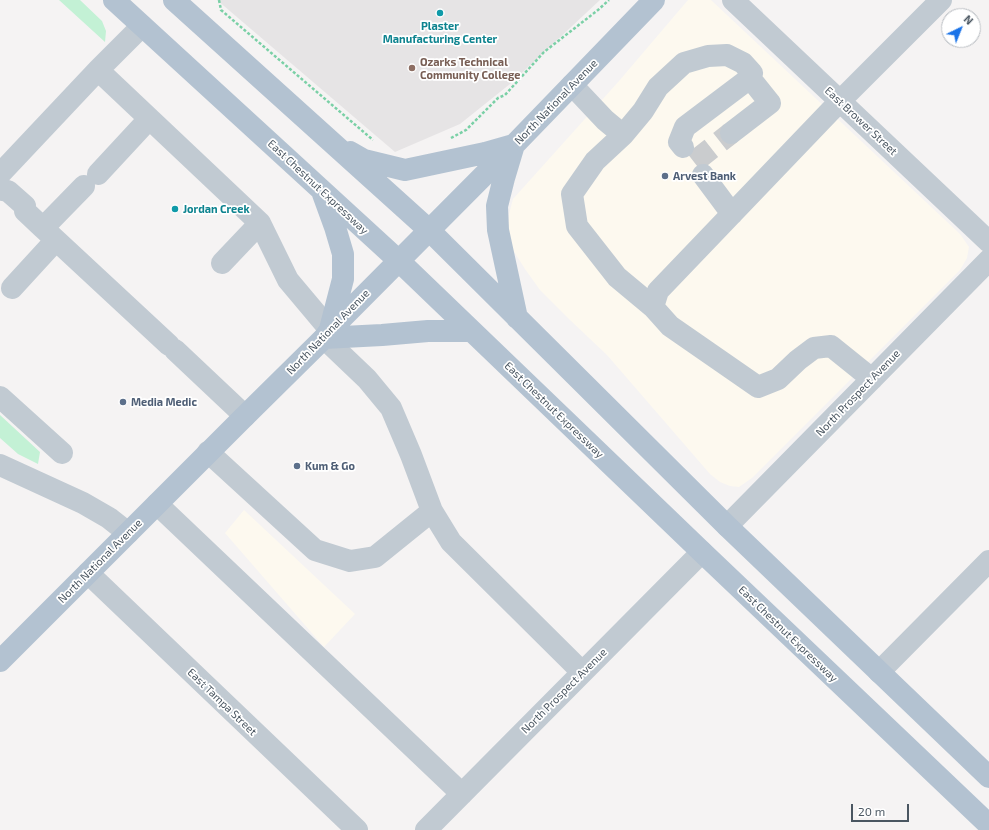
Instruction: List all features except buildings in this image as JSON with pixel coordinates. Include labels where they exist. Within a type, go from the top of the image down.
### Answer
[{"type":"main road","name":"East Chestnut Expressway","points":[[114,0],[399,261],[989,825]]},
{"type":"main road","points":[[174,0],[429,230],[727,526],[989,777]]},
{"type":"main road","name":"North National Avenue","points":[[0,661],[514,145],[654,0]]},
{"type":"main road","points":[[334,144],[364,160],[405,170],[485,153],[514,145]]},
{"type":"main road","points":[[514,145],[497,206],[498,230],[518,318]]},
{"type":"main road","points":[[322,191],[343,254],[343,279],[327,334],[382,335],[428,331],[471,331]]},
{"type":"street","name":"East Brower Street","points":[[733,0],[989,242]]},
{"type":"street","points":[[653,307],[658,290],[840,101],[941,0]]},
{"type":"street","points":[[142,26],[98,70],[6,196],[172,347],[244,416]]},
{"type":"street","points":[[683,147],[679,142],[684,127],[750,78],[752,73],[743,63],[727,55],[708,56],[684,64],[658,87],[643,111],[622,135],[595,161],[572,194],[577,226],[617,277],[653,307],[670,326],[758,387],[778,380],[798,360],[814,348],[831,346],[872,379]]},
{"type":"street","points":[[98,70],[260,222],[288,280],[327,334],[391,408],[432,511],[451,542],[582,672]]},
{"type":"street","points":[[731,133],[770,103],[750,78]]},
{"type":"street","points":[[572,85],[605,120],[622,135]]},
{"type":"street","points":[[12,288],[49,234],[91,180],[149,119]]},
{"type":"street","points":[[703,175],[732,214]]},
{"type":"street","points":[[222,263],[260,222]]},
{"type":"street","name":"North Prospect Avenue","points":[[727,526],[989,260]]},
{"type":"street","points":[[0,396],[62,453]]},
{"type":"street","points":[[208,452],[315,550],[350,561],[375,557],[432,511]]},
{"type":"street","points":[[0,465],[83,503],[109,518],[128,533]]},
{"type":"street","points":[[157,504],[462,794]]},
{"type":"street","name":"North Prospect Avenue","points":[[426,830],[702,552]]},
{"type":"street","points":[[879,672],[989,561]]},
{"type":"street","name":"East Tampa Street","points":[[88,573],[356,830]]},
{"type":"path","points":[[219,0],[221,10],[378,144]]},
{"type":"path","points":[[449,139],[466,130],[498,98],[505,95],[544,52],[609,0]]},
{"type":"shaded area","name":"Ozarks Technical Community College","points":[[217,0],[600,0],[510,84],[460,124],[395,152]]},
{"type":"shaded area","points":[[688,0],[711,0],[960,234],[969,247],[967,258],[960,270],[752,478],[739,487],[730,486],[720,482],[710,474],[607,355],[540,290],[513,250],[507,232],[509,214],[513,199],[619,81]]},
{"type":"shaded area","points":[[244,510],[355,614],[324,647],[225,533]]},
{"type":"green space","points":[[59,0],[80,0],[102,21],[106,31],[105,42]]},
{"type":"green space","points":[[0,415],[40,452],[38,464],[18,454],[0,438]]},
{"type":"tunnel","points":[[694,162],[731,133]]},
{"type":"place","name":"Plaster Manufacturing Center","points":[[440,13]]},
{"type":"place","name":"Ozarks Technical Community College","points":[[412,68]]},
{"type":"place","name":"Arvest Bank","points":[[665,176]]},
{"type":"place","name":"Jordan Creek","points":[[175,209]]},
{"type":"place","name":"Media Medic","points":[[123,402]]},
{"type":"place","name":"Kum & Go","points":[[297,466]]}]
